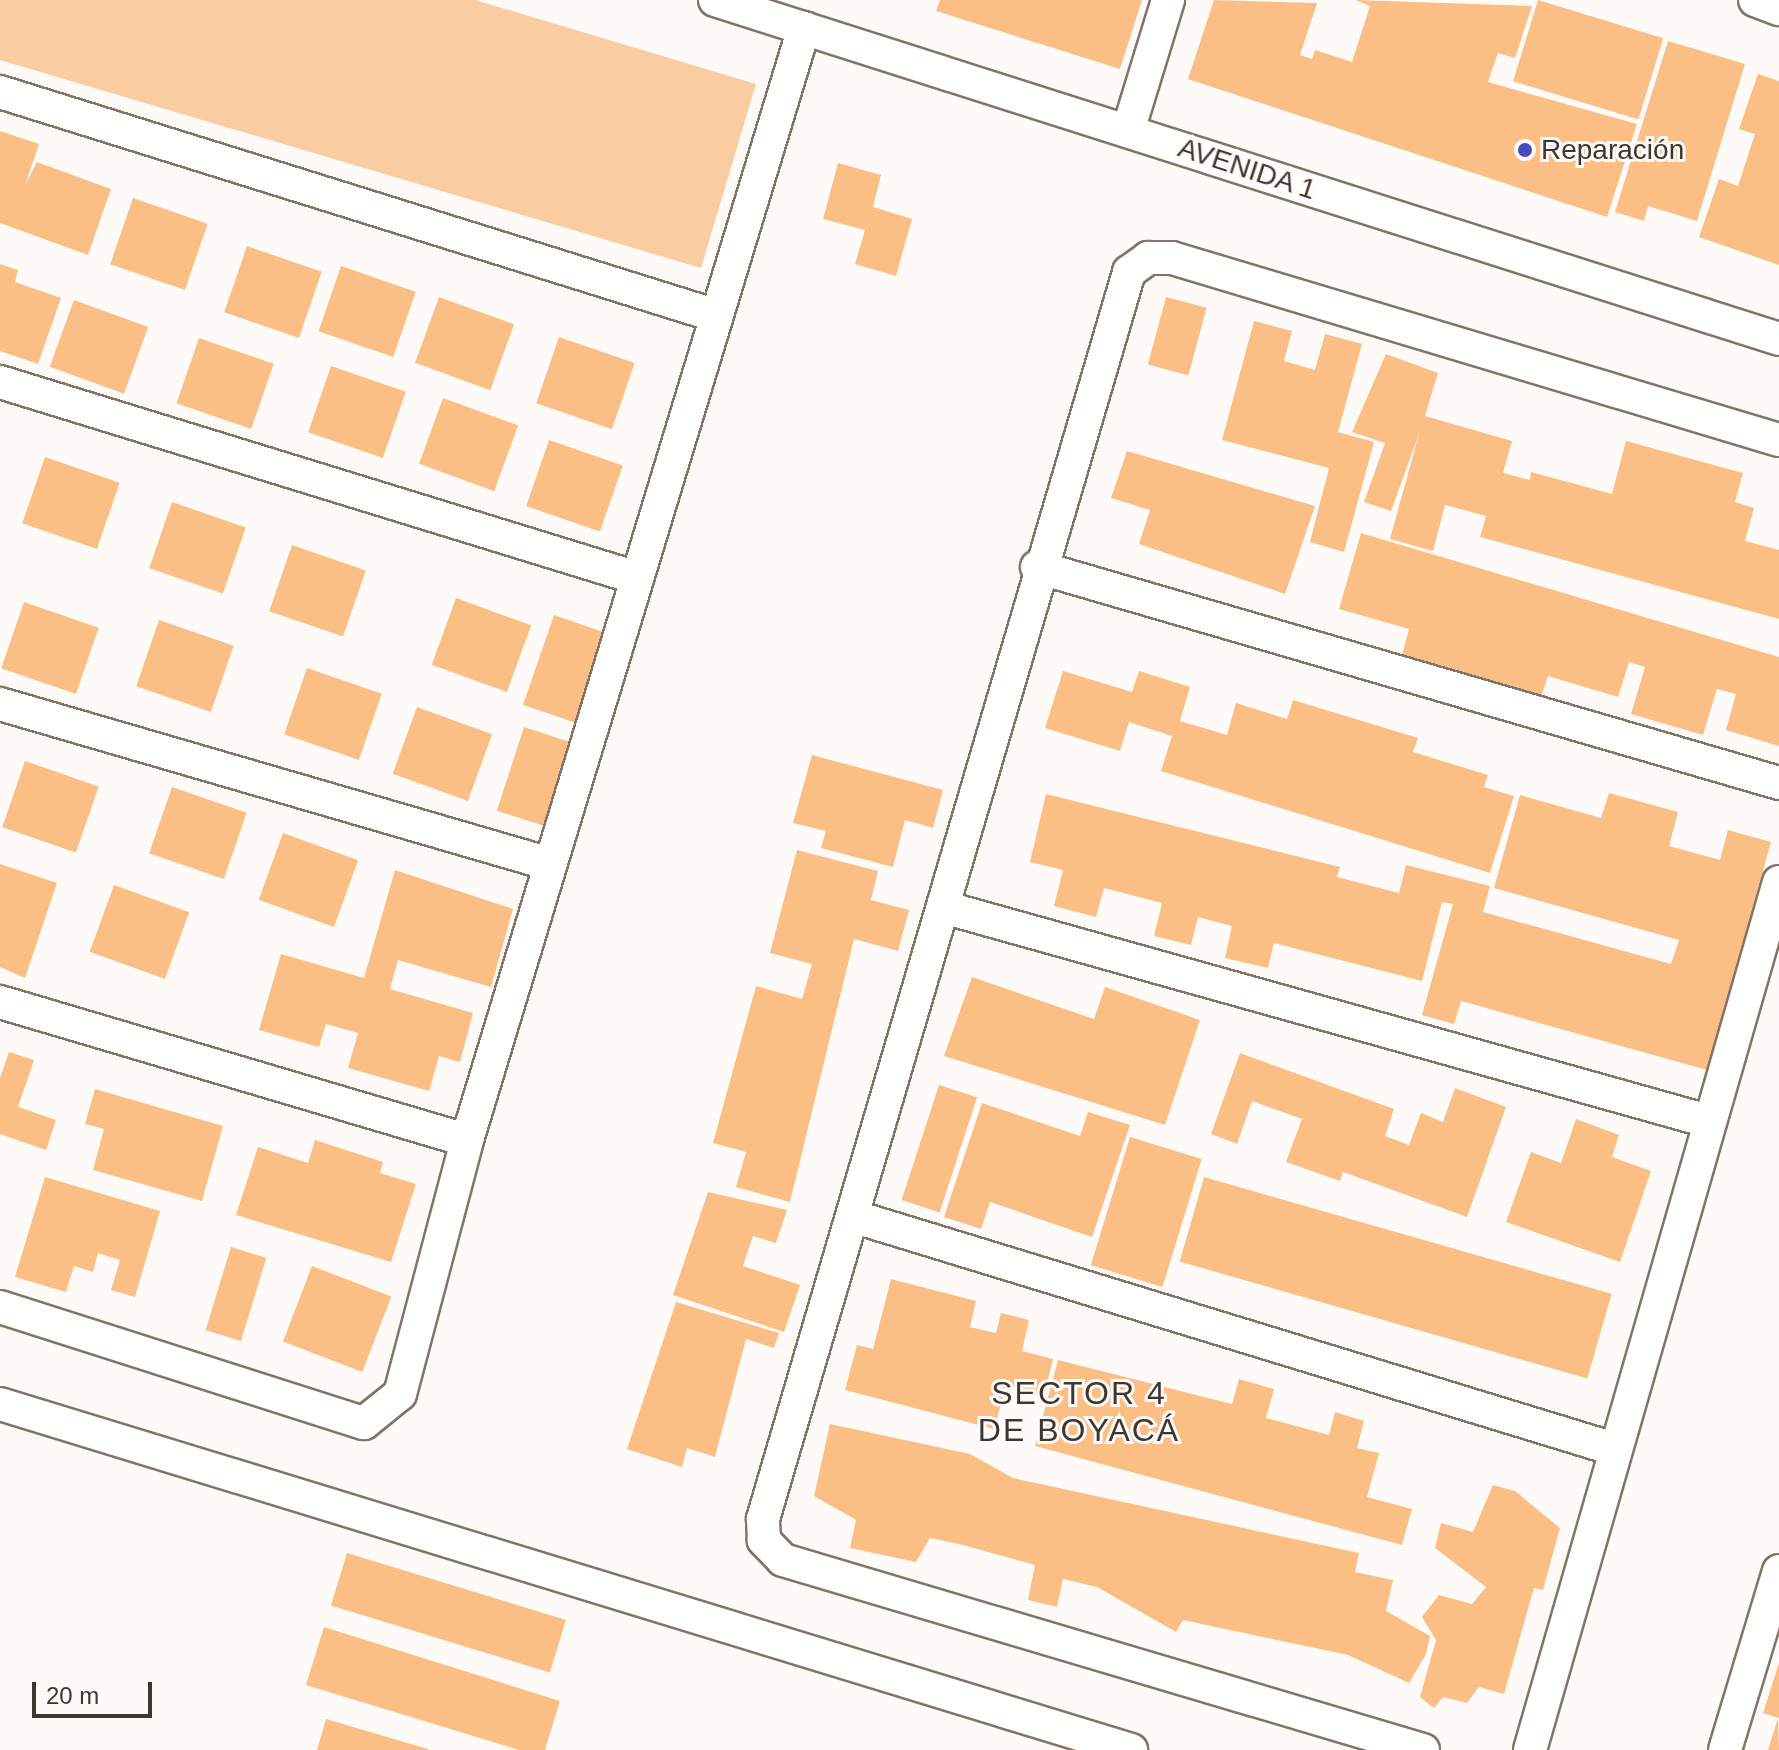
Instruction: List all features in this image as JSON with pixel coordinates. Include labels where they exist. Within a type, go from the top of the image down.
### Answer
[{"type":"street","name":"AVENIDA 1","points":[[715,0],[1779,339]]},
{"type":"street","points":[[1128,131],[1168,0]]},
{"type":"street","points":[[1755,0],[1779,9]]},
{"type":"street","points":[[0,1307],[364,1423],[400,1394],[467,1140],[804,28]]},
{"type":"street","points":[[0,92],[717,316]]},
{"type":"street","points":[[1423,1750],[783,1560],[764,1540],[763,1519],[943,907],[1037,567],[1129,272],[1148,258],[1172,258],[1779,440]]},
{"type":"street","points":[[0,382],[637,578]]},
{"type":"street","points":[[1037,567],[1779,783]]},
{"type":"street","points":[[0,704],[550,864]]},
{"type":"street","points":[[1530,1750],[1611,1448],[1779,882]]},
{"type":"street","points":[[943,907],[1708,1121]]},
{"type":"street","points":[[0,1002],[467,1140]]},
{"type":"street","points":[[852,1216],[1611,1448]]},
{"type":"street","points":[[0,1404],[1131,1750]]},
{"type":"street","points":[[1725,1750],[1779,1571]]},
{"type":"shaded area","points":[[0,0],[475,0],[756,84],[701,268],[0,60]]},
{"type":"building","points":[[940,0],[1142,0],[1120,69],[936,11]]},
{"type":"building","points":[[1214,0],[1317,3],[1300,55],[1312,59],[1315,50],[1352,62],[1370,6],[1355,0],[1532,6],[1515,58],[1498,53],[1488,82],[1637,124],[1607,217],[1188,79]]},
{"type":"building","points":[[1538,0],[1663,38],[1638,120],[1513,81]]},
{"type":"building","points":[[1668,41],[1745,64],[1697,221],[1648,206],[1644,221],[1615,212]]},
{"type":"building","points":[[1758,74],[1779,81],[1779,265],[1699,237],[1719,179],[1738,186],[1755,134],[1739,129]]},
{"type":"building","points":[[0,131],[39,144],[25,185],[37,162],[111,189],[88,255],[0,223]]},
{"type":"building","points":[[838,163],[881,175],[873,207],[912,219],[896,276],[855,264],[865,230],[823,219]]},
{"type":"building","points":[[133,198],[208,224],[185,290],[110,264]]},
{"type":"building","points":[[247,246],[322,272],[299,338],[224,312]]},
{"type":"building","points":[[0,264],[18,270],[15,282],[61,298],[38,364],[0,351]]},
{"type":"building","points":[[341,266],[416,292],[393,357],[319,331]]},
{"type":"building","points":[[439,297],[514,324],[490,390],[415,363]]},
{"type":"building","points":[[1166,297],[1207,308],[1188,375],[1148,365]]},
{"type":"building","points":[[74,300],[148,327],[124,394],[50,367]]},
{"type":"building","points":[[1254,321],[1292,331],[1284,361],[1315,370],[1325,334],[1362,344],[1338,432],[1374,442],[1344,552],[1310,542],[1329,468],[1222,440]]},
{"type":"building","points":[[559,337],[635,363],[612,429],[536,403]]},
{"type":"building","points":[[199,338],[274,364],[251,429],[177,403]]},
{"type":"building","points":[[1386,354],[1438,373],[1425,416],[1512,441],[1503,473],[1530,480],[1531,472],[1612,494],[1626,441],[1743,473],[1735,502],[1754,508],[1745,541],[1779,550],[1779,619],[1480,537],[1486,516],[1445,505],[1433,551],[1390,539],[1419,434],[1391,511],[1364,502],[1385,443],[1352,432]]},
{"type":"building","points":[[331,366],[406,392],[383,458],[308,432]]},
{"type":"building","points":[[443,398],[518,425],[494,491],[419,464]]},
{"type":"building","points":[[549,440],[623,465],[600,532],[526,506]]},
{"type":"building","points":[[1127,451],[1315,506],[1285,594],[1139,544],[1150,510],[1111,498]]},
{"type":"building","points":[[45,457],[120,483],[97,549],[22,523]]},
{"type":"building","points":[[172,502],[246,527],[223,594],[149,568]]},
{"type":"building","points":[[1361,533],[1779,657],[1779,746],[1726,730],[1736,694],[1717,689],[1703,735],[1631,714],[1645,667],[1629,662],[1618,697],[1548,676],[1540,700],[1401,659],[1409,629],[1339,609]]},
{"type":"building","points":[[292,545],[366,570],[343,637],[269,611]]},
{"type":"building","points":[[456,598],[531,625],[507,692],[432,665]]},
{"type":"building","points":[[24,602],[99,628],[76,694],[1,668]]},
{"type":"building","points":[[554,615],[606,633],[575,723],[523,705]]},
{"type":"building","points":[[159,620],[234,646],[211,712],[136,686]]},
{"type":"building","points":[[307,668],[382,694],[359,760],[284,734]]},
{"type":"building","points":[[1063,671],[1132,692],[1139,671],[1190,687],[1180,721],[1227,735],[1236,703],[1287,719],[1293,700],[1418,738],[1413,752],[1488,775],[1484,787],[1514,796],[1490,873],[1161,771],[1172,736],[1129,722],[1120,751],[1045,728]]},
{"type":"building","points":[[417,707],[492,734],[468,801],[393,774]]},
{"type":"building","points":[[524,727],[571,742],[543,826],[497,811]]},
{"type":"building","points":[[812,755],[943,790],[933,828],[905,820],[893,867],[821,848],[826,831],[793,823]]},
{"type":"building","points":[[25,761],[99,786],[76,853],[2,827]]},
{"type":"building","points":[[172,787],[247,813],[224,879],[149,853]]},
{"type":"building","points":[[1609,793],[1678,812],[1669,846],[1720,860],[1728,830],[1771,842],[1707,1070],[1461,1001],[1454,1024],[1422,1015],[1453,904],[1442,902],[1422,981],[1274,943],[1268,968],[1225,958],[1232,926],[1198,917],[1191,945],[1154,936],[1162,903],[1104,888],[1096,917],[1054,906],[1063,870],[1030,862],[1046,794],[1340,867],[1337,877],[1399,893],[1406,865],[1490,886],[1483,912],[1671,964],[1679,940],[1494,888],[1520,795],[1601,818]]},
{"type":"building","points":[[283,833],[358,860],[334,927],[259,900]]},
{"type":"building","points":[[797,850],[878,871],[871,900],[909,910],[898,951],[854,939],[790,1202],[736,1187],[746,1152],[713,1143],[756,986],[802,999],[812,964],[770,953]]},
{"type":"building","points":[[0,864],[57,883],[25,978],[0,967]]},
{"type":"building","points":[[395,870],[513,909],[491,987],[398,960],[390,989],[473,1013],[460,1062],[439,1056],[429,1091],[348,1068],[358,1033],[326,1024],[319,1047],[259,1030],[281,954],[364,978]]},
{"type":"building","points":[[114,885],[189,912],[165,979],[90,952]]},
{"type":"building","points":[[972,977],[1094,1019],[1105,987],[1200,1020],[1165,1125],[944,1056]]},
{"type":"building","points":[[9,1052],[34,1060],[18,1107],[56,1120],[46,1150],[0,1134],[0,1078]]},
{"type":"building","points":[[1240,1053],[1394,1109],[1385,1136],[1409,1145],[1421,1113],[1443,1122],[1455,1088],[1506,1107],[1467,1217],[1343,1172],[1340,1181],[1286,1162],[1302,1119],[1252,1101],[1237,1144],[1211,1134]]},
{"type":"building","points":[[939,1085],[977,1097],[940,1212],[902,1200]]},
{"type":"building","points":[[95,1089],[223,1126],[202,1201],[93,1170],[104,1129],[85,1124]]},
{"type":"building","points":[[982,1103],[1080,1136],[1088,1112],[1130,1125],[1092,1237],[990,1202],[981,1229],[944,1217]]},
{"type":"building","points":[[1576,1119],[1619,1135],[1612,1157],[1651,1171],[1620,1262],[1506,1222],[1531,1152],[1561,1163]]},
{"type":"building","points":[[1130,1137],[1202,1159],[1163,1287],[1091,1265]]},
{"type":"building","points":[[315,1140],[383,1162],[380,1173],[416,1184],[391,1262],[236,1215],[258,1147],[308,1163]]},
{"type":"building","points":[[45,1177],[160,1211],[135,1297],[111,1290],[120,1260],[98,1253],[93,1272],[74,1266],[66,1292],[15,1277]]},
{"type":"building","points":[[1204,1177],[1612,1294],[1587,1378],[1180,1262]]},
{"type":"building","points":[[708,1192],[787,1210],[776,1243],[753,1236],[743,1266],[800,1285],[784,1332],[673,1295]]},
{"type":"building","points":[[231,1247],[266,1258],[241,1341],[206,1330]]},
{"type":"building","points":[[312,1266],[391,1296],[362,1372],[283,1342]]},
{"type":"building","points":[[891,1279],[976,1301],[970,1327],[996,1333],[1001,1313],[1029,1320],[1022,1351],[1053,1359],[1044,1396],[1006,1386],[994,1429],[845,1390],[857,1345],[873,1349]]},
{"type":"building","points":[[676,1302],[779,1333],[774,1348],[746,1339],[715,1457],[687,1448],[682,1467],[627,1449]]},
{"type":"building","points":[[1058,1360],[1232,1404],[1239,1379],[1274,1389],[1266,1418],[1329,1435],[1335,1412],[1364,1421],[1357,1448],[1379,1453],[1367,1497],[1412,1509],[1402,1545],[1035,1446]]},
{"type":"building","points":[[830,1424],[970,1454],[1013,1478],[1359,1553],[1355,1572],[1393,1580],[1386,1611],[1430,1636],[1426,1654],[1409,1683],[1348,1655],[1183,1620],[1176,1632],[1097,1587],[1063,1579],[1057,1607],[1028,1600],[1035,1565],[959,1544],[930,1538],[916,1562],[850,1548],[856,1520],[814,1496]]},
{"type":"building","points":[[1493,1485],[1515,1491],[1560,1528],[1543,1590],[1534,1588],[1504,1694],[1479,1687],[1467,1703],[1443,1697],[1434,1708],[1420,1697],[1436,1640],[1422,1617],[1439,1595],[1472,1604],[1486,1587],[1435,1548],[1441,1523],[1473,1532]]},
{"type":"building","points":[[347,1553],[566,1620],[550,1673],[331,1606]]},
{"type":"building","points":[[324,1627],[560,1701],[545,1750],[519,1750],[306,1685]]},
{"type":"building","points":[[1779,1663],[1779,1718],[1763,1713]]},
{"type":"building","points":[[1778,1718],[1779,1750],[1768,1750]]},
{"type":"building","points":[[326,1719],[428,1749],[428,1750],[317,1750]]},
{"type":"place","name":"Reparación","points":[[1525,150]]},
{"type":"district","name":"SECTOR 4 DE BOYACÁ","points":[[1079,1412]]}]
